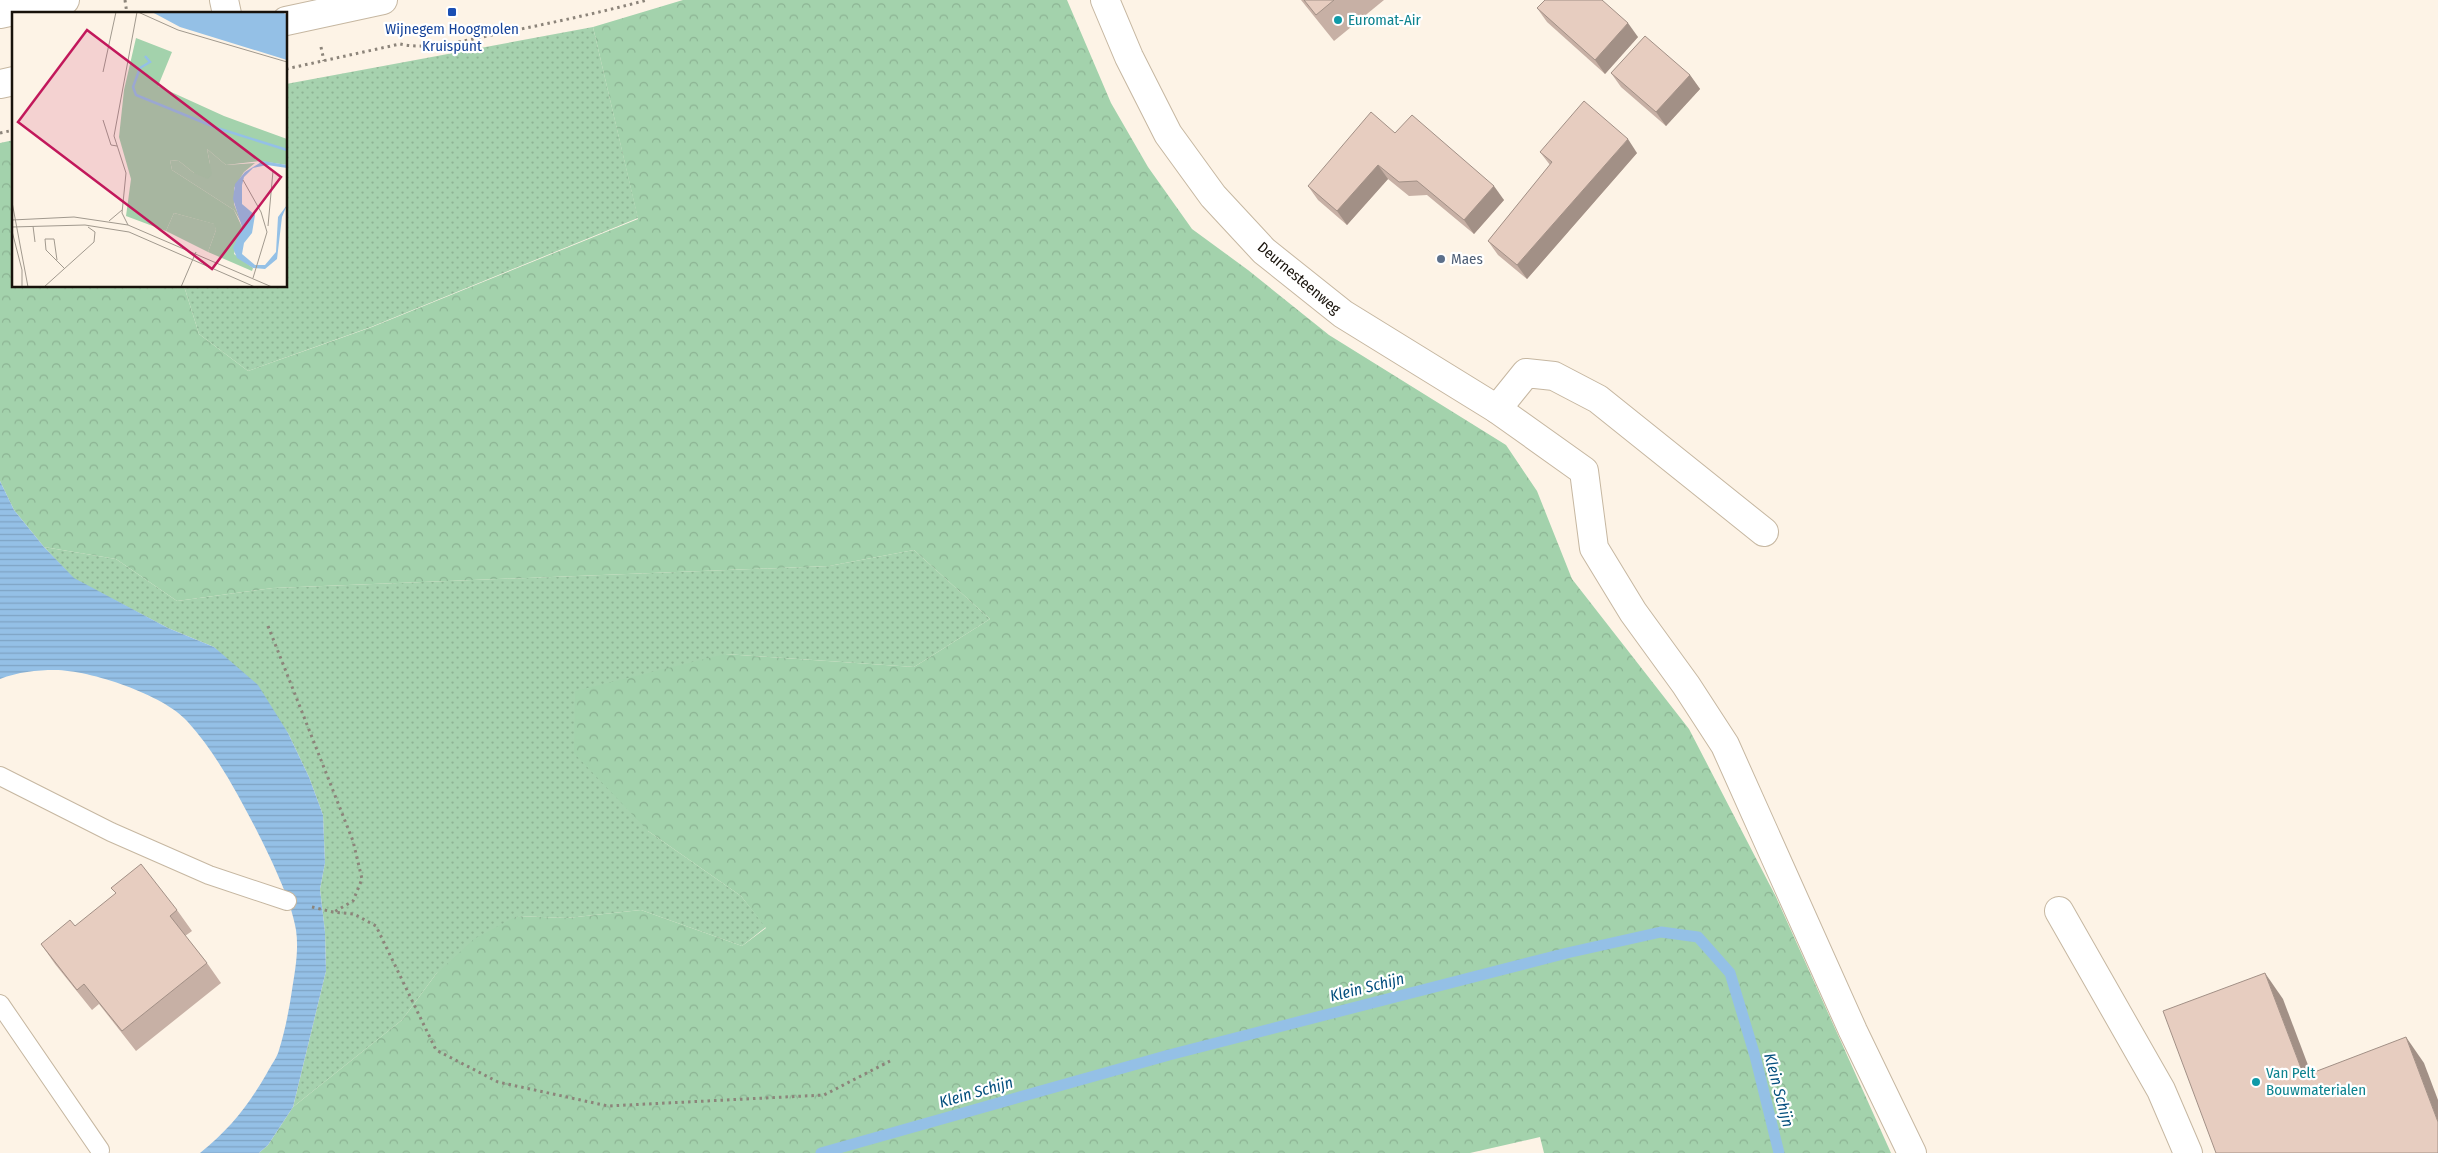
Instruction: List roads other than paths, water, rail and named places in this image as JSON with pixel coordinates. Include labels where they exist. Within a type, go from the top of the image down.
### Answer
[{"type":"street","points":[[0,14],[64,0]]},
{"type":"street","points":[[288,21],[383,0]]},
{"type":"street","name":"Deurnesteenweg","points":[[1105,0],[1129,57],[1168,134],[1213,196],[1264,251],[1344,314],[1497,408],[1584,471],[1594,548],[1633,612],[1686,685],[1725,745],[1853,1031],[1912,1153]]},
{"type":"street","points":[[1497,408],[1526,373],[1554,376],[1598,399],[1764,532]]},
{"type":"street","points":[[2059,911],[2161,1090],[2188,1153]]},
{"type":"lane","points":[[0,776],[111,832],[209,875],[287,901]]},
{"type":"lane","points":[[0,1004],[100,1150]]},
{"type":"water","points":[[0,481],[14,510],[44,547],[74,578],[168,628],[214,647],[258,685],[288,733],[309,777],[323,815],[325,863],[320,889],[325,932],[326,971],[293,1107],[268,1145],[259,1153],[200,1153],[229,1126],[245,1106],[260,1085],[278,1053],[288,1013],[297,953],[296,930],[285,892],[256,829],[225,773],[197,733],[176,711],[144,693],[87,674],[70,671],[41,670],[20,673],[0,679]]},
{"type":"waterway","name":"Klein Schijn","points":[[821,1153],[1169,1055],[1567,953],[1661,932],[1698,937],[1730,973],[1755,1056],[1779,1153]]},
{"type":"place","name":"Wijnegem Hoogmolen Kruispunt","points":[[452,12]]},
{"type":"place","name":"Euromat-Air","points":[[1338,20]]},
{"type":"place","name":"Maes","points":[[1441,259]]},
{"type":"place","name":"Van Pelt Bouwmaterialen","points":[[2256,1082]]}]
